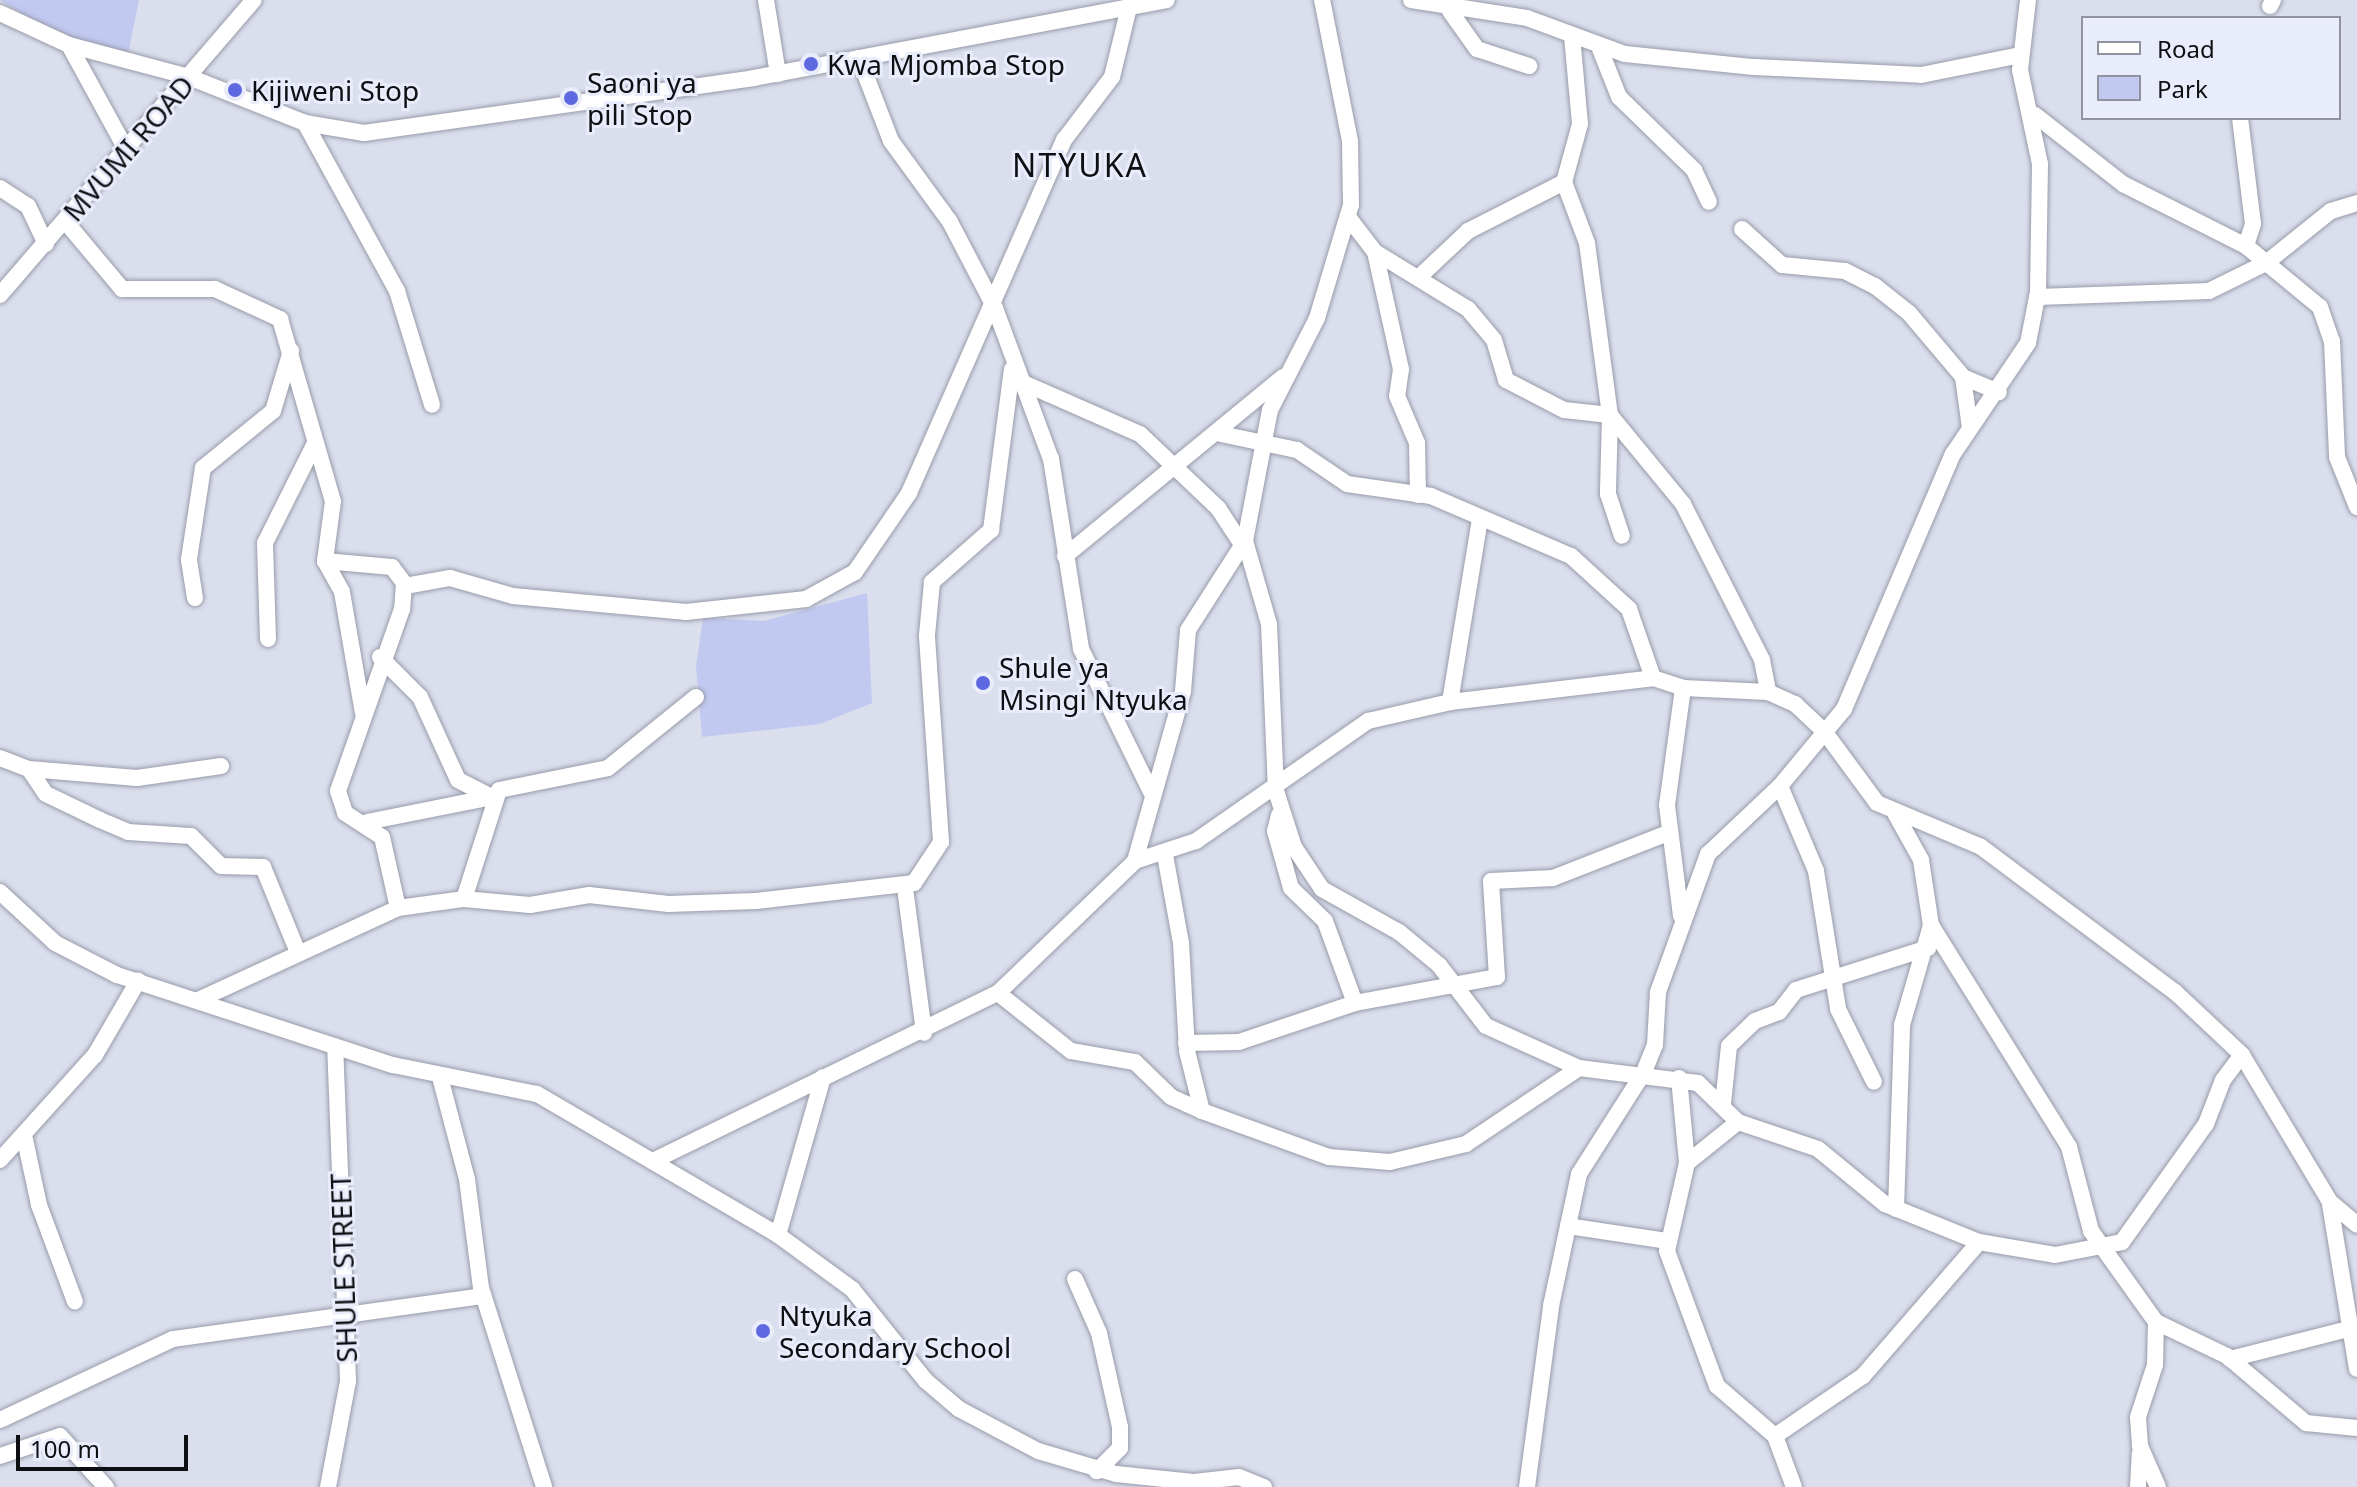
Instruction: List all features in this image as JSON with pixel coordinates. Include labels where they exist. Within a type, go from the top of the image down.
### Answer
[{"type":"street","name":"MVUMI ROAD","points":[[0,295],[254,0]]},
{"type":"street","points":[[766,0],[778,74]]},
{"type":"street","points":[[0,13],[69,45],[189,77],[305,123],[386,132],[778,74],[1083,6],[1167,0]]},
{"type":"street","points":[[1135,861],[1151,792],[1183,691],[1188,630],[1244,544],[1269,443],[1270,410],[1294,367],[1348,217],[1351,151],[1322,0]]},
{"type":"street","points":[[1411,0],[1450,11],[1527,18],[1600,49],[1754,67],[1915,75],[2020,55]]},
{"type":"street","points":[[1527,1487],[1568,1226],[1592,1145],[1644,1072],[1681,916],[1716,841],[1780,786],[1844,709],[1970,428],[1999,392],[2028,343],[2037,297],[2035,115],[2020,55],[2028,0]]},
{"type":"street","points":[[405,586],[450,578],[513,596],[653,612],[725,611],[829,592],[870,557],[901,509],[995,308],[1064,140],[1112,77],[1130,3]]},
{"type":"street","points":[[1450,11],[1477,49],[1529,66]]},
{"type":"street","points":[[1572,36],[1580,124],[1564,182],[1587,243],[1610,415],[1608,494],[1622,536]]},
{"type":"street","points":[[69,45],[127,151]]},
{"type":"street","points":[[1600,49],[1619,97],[1689,163],[1709,202]]},
{"type":"street","points":[[859,58],[891,141],[950,222],[995,308],[1016,375],[1051,459],[1081,649],[1151,792]]},
{"type":"street","points":[[2035,115],[2123,184],[2246,246],[2305,289],[2327,320],[2337,457],[2357,507]]},
{"type":"street","points":[[2240,120],[2253,224],[2246,246]]},
{"type":"street","points":[[305,123],[397,291],[432,405]]},
{"type":"street","points":[[1418,278],[1468,231],[1564,182]]},
{"type":"street","points":[[0,188],[28,206],[46,244]]},
{"type":"street","points":[[2037,297],[2209,291],[2266,263],[2296,233],[2355,201]]},
{"type":"street","points":[[1348,217],[1375,252],[1484,325],[1501,372],[1516,387],[1564,410],[1610,415],[1683,504],[1762,660],[1768,692]]},
{"type":"street","points":[[65,221],[122,289],[215,289],[278,317],[291,351],[314,445],[335,513],[323,543],[325,561],[342,592],[364,715]]},
{"type":"street","points":[[1742,229],[1782,265],[1845,271],[1875,286],[1909,313],[1963,377],[1999,392]]},
{"type":"street","points":[[1375,252],[1401,369],[1397,396],[1417,443],[1418,495]]},
{"type":"street","points":[[195,598],[189,559],[203,468],[273,411],[291,351]]},
{"type":"street","points":[[1065,556],[1221,434],[1294,367]]},
{"type":"street","points":[[1016,375],[1140,434],[1177,469],[1244,544],[1269,624],[1276,791],[1280,810],[1314,881],[1399,932],[1454,985],[1486,1026],[1579,1068],[1644,1072],[1679,1078],[1723,1104],[1738,1122],[1818,1149],[1896,1209],[1979,1242],[2055,1255],[2107,1248],[2131,1231],[2197,1137],[2242,1055]]},
{"type":"street","points":[[924,1033],[905,888],[941,842],[927,635],[932,582],[991,530],[1016,375]]},
{"type":"street","points":[[1963,377],[1970,428]]},
{"type":"street","points":[[1221,434],[1297,450],[1347,484],[1418,495],[1480,518],[1586,566],[1629,609],[1653,678]]},
{"type":"street","points":[[268,639],[265,543],[314,445]]},
{"type":"street","points":[[1450,702],[1480,518]]},
{"type":"street","points":[[325,561],[392,567],[405,586]]},
{"type":"street","points":[[398,908],[389,850],[367,822],[345,813],[338,791],[405,586]]},
{"type":"street","points":[[380,657],[420,697],[458,780],[492,797]]},
{"type":"street","points":[[653,1161],[823,1077],[924,1033],[998,993],[1135,861],[1165,855],[1276,791],[1368,721],[1450,702],[1653,678],[1683,688],[1768,692],[1824,731],[1857,784],[1895,813],[1981,847],[2175,992],[2242,1055],[2330,1202],[2357,1225]]},
{"type":"street","points":[[1681,916],[1668,833],[1683,688]]},
{"type":"street","points":[[367,822],[492,797],[514,786],[608,768],[696,697]]},
{"type":"street","points":[[0,758],[29,769],[155,778],[221,766]]},
{"type":"street","points":[[29,769],[46,794],[128,832],[191,836],[221,866],[263,867],[297,950]]},
{"type":"street","points":[[1780,786],[1816,871],[1819,923],[1834,976],[1838,1009],[1874,1082]]},
{"type":"street","points":[[464,899],[492,797]]},
{"type":"street","points":[[1280,810],[1275,831],[1291,888],[1325,921],[1355,1003]]},
{"type":"street","points":[[1895,813],[1921,860],[1931,925],[1928,948],[1902,1025],[1896,1209]]},
{"type":"street","points":[[1186,1043],[1239,1042],[1355,1003],[1497,977],[1491,881],[1553,878],[1668,833]]},
{"type":"street","points":[[1165,855],[1177,911],[1186,1043],[1202,1111]]},
{"type":"street","points":[[200,999],[297,950],[398,908],[464,899],[724,902],[905,888]]},
{"type":"street","points":[[0,892],[55,943],[138,981],[440,1077],[537,1094],[778,1235],[852,1289],[926,1381],[959,1409],[1038,1451],[1097,1471],[1194,1482],[1239,1477],[1264,1487]]},
{"type":"street","points":[[1931,925],[2069,1147],[2090,1228],[2107,1248],[2156,1322],[2230,1359],[2306,1423],[2357,1428]]},
{"type":"street","points":[[1723,1104],[1730,1044],[1755,1021],[1779,1012],[1796,990],[1928,948]]},
{"type":"street","points":[[0,1160],[95,1055],[138,981]]},
{"type":"street","points":[[998,993],[1071,1051],[1135,1062],[1171,1097],[1329,1157],[1390,1162],[1466,1144],[1579,1068]]},
{"type":"street","name":"SHULE STREET","points":[[328,1487],[348,1381],[335,1046]]},
{"type":"street","points":[[440,1077],[467,1179],[483,1296],[544,1487]]},
{"type":"street","points":[[778,1235],[823,1077]]},
{"type":"street","points":[[1679,1078],[1687,1163],[1667,1241],[1717,1386],[1775,1436],[1794,1487]]},
{"type":"street","points":[[1687,1163],[1738,1122]]},
{"type":"street","points":[[24,1135],[39,1205],[75,1302]]},
{"type":"street","points":[[2330,1202],[2348,1329],[2357,1369]]},
{"type":"street","points":[[1568,1226],[1667,1241]]},
{"type":"street","points":[[1775,1436],[1863,1376],[1979,1242]]},
{"type":"street","points":[[1075,1279],[1099,1333],[1120,1427],[1120,1448],[1097,1471]]},
{"type":"street","points":[[0,1420],[90,1371],[173,1339],[317,1314],[345,1319],[483,1296]]},
{"type":"street","points":[[2138,1487],[2139,1404],[2155,1365],[2156,1322]]},
{"type":"street","points":[[2230,1359],[2348,1329]]},
{"type":"street","points":[[0,1456],[60,1436],[106,1487]]},
{"type":"street","points":[[2140,1446],[2158,1487]]},
{"type":"green space","points":[[0,0],[139,0],[128,54],[70,42]]},
{"type":"green space","points":[[867,593],[872,703],[820,724],[702,737],[696,666],[703,618],[764,621]]},
{"type":"place","name":"Kwa Mjomba Stop","points":[[811,64]]},
{"type":"place","name":"Kijiweni Stop","points":[[235,90]]},
{"type":"place","name":"Saoni ya pili Stop","points":[[571,98]]},
{"type":"place","name":"Shule ya Msingi Ntyuka","points":[[983,683]]},
{"type":"place","name":"Ntyuka Secondary School","points":[[763,1331]]},
{"type":"district","name":"NTYUKA","points":[[1080,165]]}]
